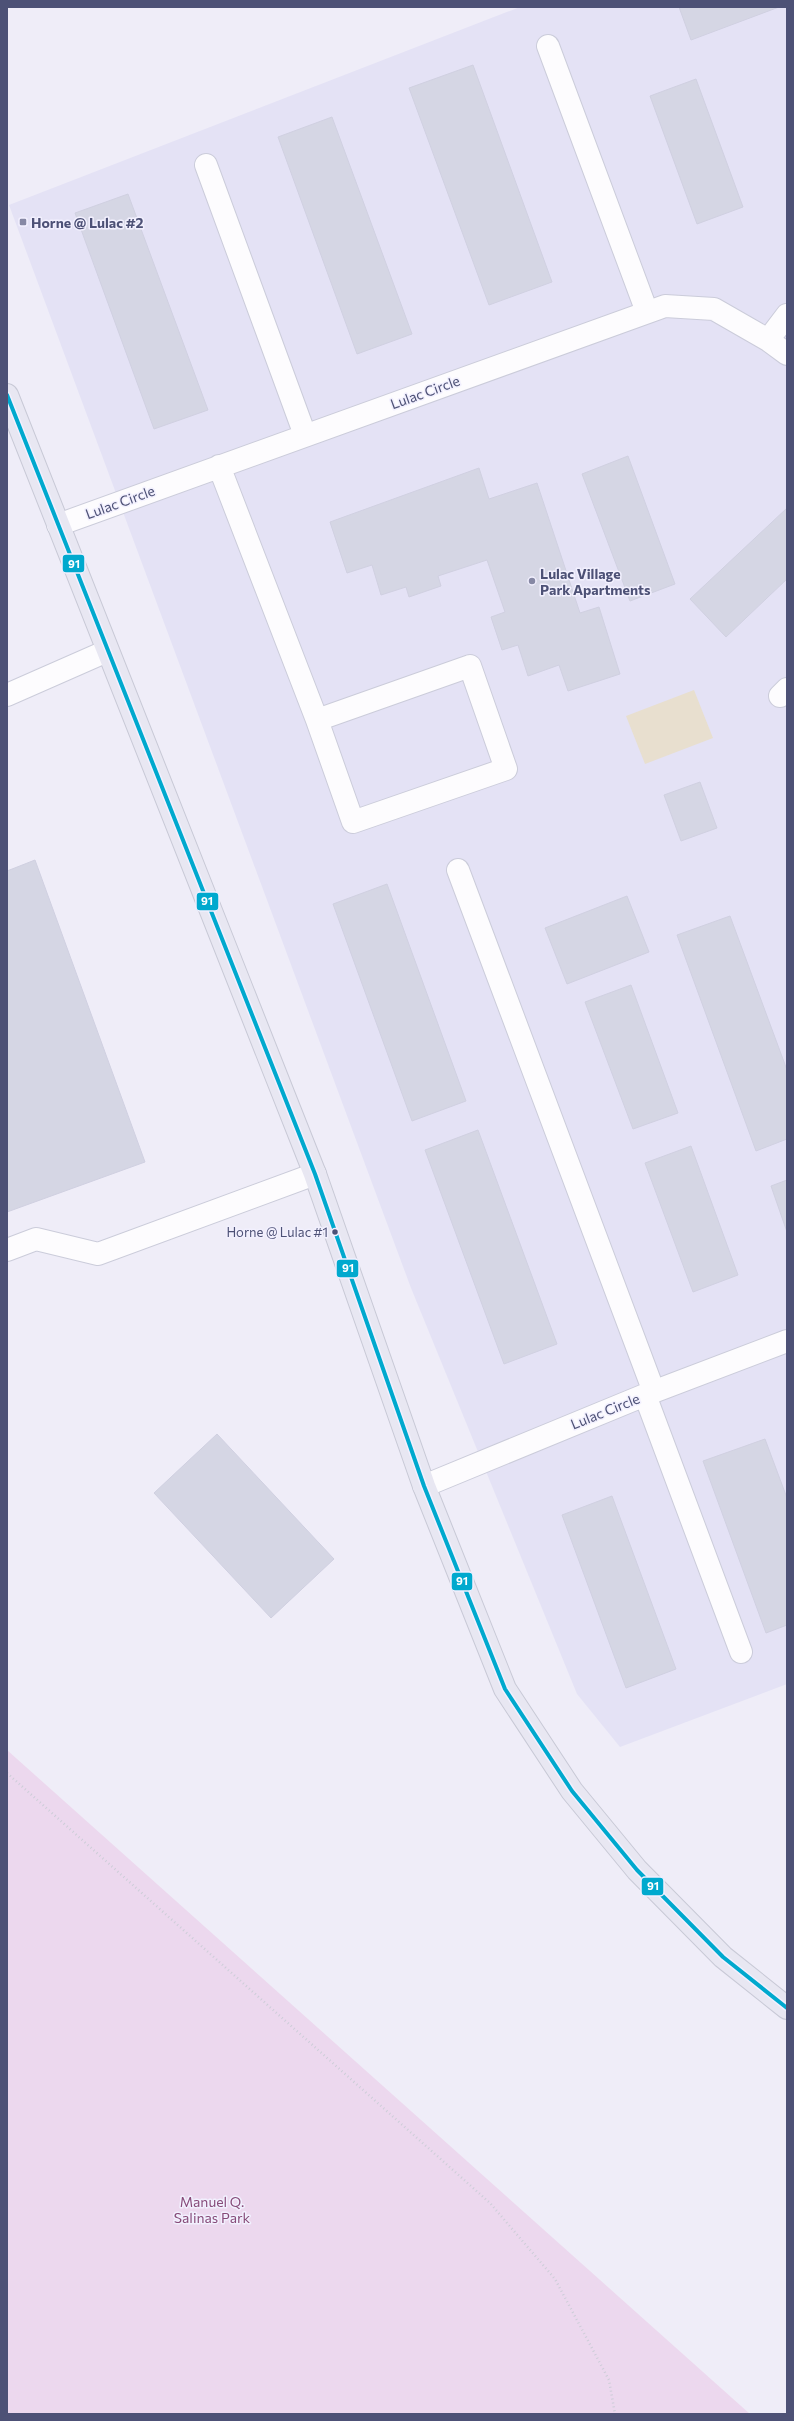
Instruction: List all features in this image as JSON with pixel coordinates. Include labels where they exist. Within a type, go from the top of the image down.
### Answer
[{"type":"main road","points":[[7,395],[315,1174],[424,1486],[505,1689],[572,1791],[636,1870],[723,1956],[787,2008]]},
{"type":"street","points":[[548,46],[647,312]]},
{"type":"street","points":[[206,165],[305,435]]},
{"type":"street","name":"Lulac Circle","points":[[58,525],[665,306],[714,309],[768,340],[787,354]]},
{"type":"street","points":[[768,340],[787,315]]},
{"type":"street","points":[[219,466],[317,720],[353,822],[506,769],[470,666],[317,720]]},
{"type":"street","points":[[7,695],[107,651]]},
{"type":"street","points":[[458,870],[650,1393],[741,1652]]},
{"type":"street","points":[[7,1250],[36,1239],[98,1254],[315,1174]]},
{"type":"street","name":"Lulac Circle","points":[[424,1486],[650,1393],[787,1341]]},
{"type":"path","points":[[7,1773],[490,2203],[555,2279],[609,2380],[615,2414]]},
{"type":"shaded area","points":[[520,7],[787,7],[787,1684],[620,1747],[577,1694],[411,1288],[9,205]]},
{"type":"shaded area","points":[[694,690],[713,738],[645,764],[626,716]]},
{"type":"green space","name":"Manuel Q. Salinas Park","points":[[7,1750],[750,2414],[7,2414]]},
{"type":"building","points":[[679,7],[779,7],[691,40]]},
{"type":"building","points":[[473,65],[552,282],[489,305],[409,88]]},
{"type":"building","points":[[696,79],[743,207],[697,224],[650,96]]},
{"type":"building","points":[[332,117],[412,334],[357,354],[278,137]]},
{"type":"building","points":[[128,194],[208,410],[154,429],[75,213]]},
{"type":"building","points":[[628,456],[675,584],[630,601],[582,474]]},
{"type":"building","name":"Lulac Village Park Apartments","points":[[479,468],[489,499],[537,483],[580,613],[599,607],[620,674],[568,691],[559,665],[528,676],[518,645],[502,650],[491,617],[505,612],[487,560],[438,576],[441,586],[409,597],[406,587],[381,595],[372,565],[347,573],[330,522]]},
{"type":"building","points":[[787,508],[787,579],[726,637],[690,599]]},
{"type":"building","points":[[700,782],[717,828],[681,841],[664,795]]},
{"type":"building","points":[[35,860],[145,1162],[7,1212],[7,871]]},
{"type":"building","points":[[387,884],[466,1101],[412,1121],[333,904]]},
{"type":"building","points":[[627,896],[649,952],[567,984],[545,928]]},
{"type":"building","points":[[730,916],[787,1070],[787,1139],[756,1151],[677,935]]},
{"type":"building","points":[[631,985],[678,1113],[633,1129],[585,1002]]},
{"type":"building","points":[[478,1130],[557,1344],[504,1364],[425,1150]]},
{"type":"building","points":[[691,1146],[738,1275],[693,1292],[645,1163]]},
{"type":"building","points":[[787,1180],[787,1232],[771,1186]]},
{"type":"building","points":[[217,1434],[334,1559],[271,1618],[154,1493]]},
{"type":"building","points":[[765,1439],[787,1498],[787,1625],[766,1633],[703,1461]]},
{"type":"building","points":[[612,1496],[676,1669],[626,1688],[562,1515]]},
{"type":"transit line","name":"91","points":[[7,395],[315,1174],[424,1486],[505,1689],[572,1791],[637,1870],[723,1957],[787,2008]]},
{"type":"place","name":"Horne @ Lulac #2","points":[[23,222]]},
{"type":"place","name":"Lulac Village Park Apartments","points":[[532,581]]},
{"type":"place","name":"Horne @ Lulac #1","points":[[335,1232]]}]
